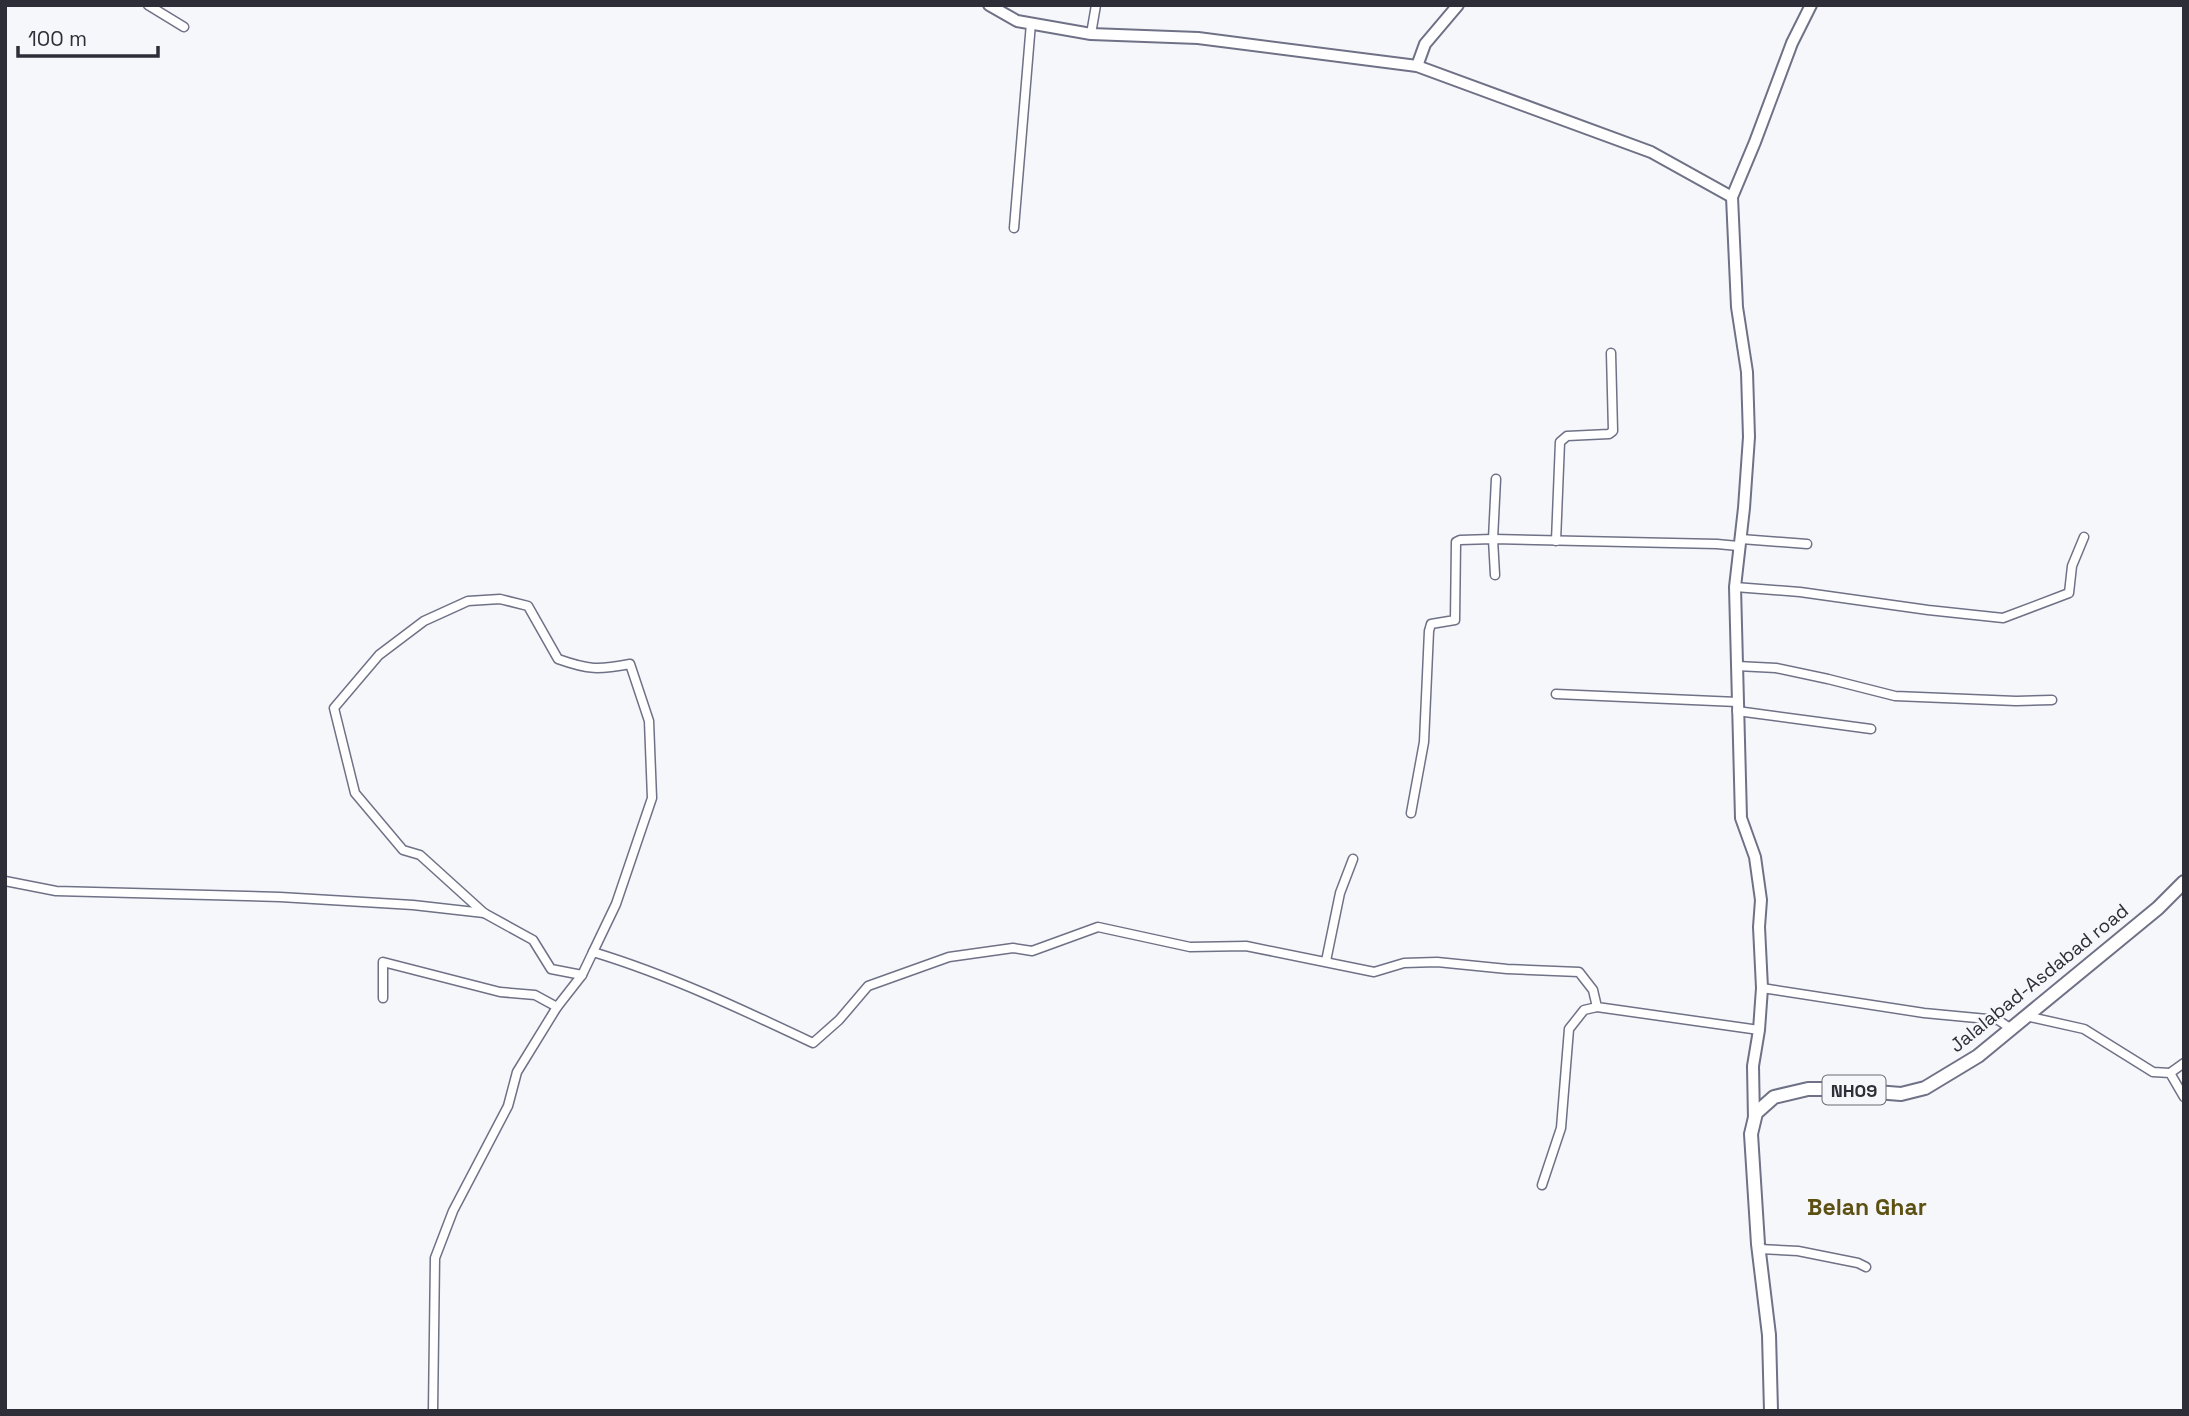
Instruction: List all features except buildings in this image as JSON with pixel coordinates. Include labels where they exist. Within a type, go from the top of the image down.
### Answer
[{"type":"main road","name":"Jalalabad-Asdabad road","points":[[1754,1123],[1756,1113],[1774,1097],[1808,1089],[1901,1094],[1925,1088],[1978,1056],[2158,908],[2184,882]]},
{"type":"main road","points":[[1754,1123],[1751,1134],[1759,1249],[1769,1335],[1771,1411]]},
{"type":"street","points":[[148,5],[184,27]]},
{"type":"street","points":[[989,5],[1017,21],[1091,34],[1198,38],[1417,66],[1651,152],[1732,197]]},
{"type":"street","points":[[1091,34],[1096,5]]},
{"type":"street","points":[[1417,66],[1425,44],[1458,5]]},
{"type":"street","points":[[1754,1123],[1753,1066],[1762,988],[1759,939],[1761,900],[1755,858],[1741,818],[1735,587],[1749,437],[1746,372],[1737,307],[1732,197],[1791,43],[1811,5]]},
{"type":"street","points":[[1014,228],[1031,23]]},
{"type":"street","points":[[1556,541],[1560,442],[1567,436],[1609,434],[1613,431],[1611,353]]},
{"type":"street","points":[[1495,575],[1493,539],[1496,479]]},
{"type":"street","points":[[1735,587],[1800,592],[2003,618],[2069,593],[2072,566],[2084,537]]},
{"type":"street","points":[[1411,813],[1424,742],[1431,624],[1455,621],[1456,542],[1493,539],[1807,544]]},
{"type":"street","points":[[433,1411],[435,1258],[453,1211],[508,1106],[517,1072],[557,1007],[582,975],[616,904],[652,798],[649,721],[630,664],[610,668],[586,668],[558,659],[528,606],[500,599],[467,601],[424,621],[379,655],[334,708],[355,793],[403,850],[419,855],[484,913],[533,940],[551,968],[582,975]]},
{"type":"street","points":[[1737,666],[1776,668],[1895,696],[2052,700]]},
{"type":"street","points":[[1556,694],[1737,706],[1871,729]]},
{"type":"street","points":[[1326,961],[1340,893],[1353,859]]},
{"type":"street","points":[[5,881],[56,891],[280,897],[413,905],[484,913]]},
{"type":"street","points":[[593,952],[633,964],[746,1011],[813,1043],[839,1020],[868,986],[949,957],[1013,948],[1032,951],[1098,927],[1190,947],[1246,946],[1374,972],[1404,963],[1437,962],[1579,972],[1593,990],[1597,1007]]},
{"type":"street","points":[[383,998],[383,962],[500,992],[534,995],[557,1007]]},
{"type":"street","points":[[1762,988],[1924,1013],[1998,1020],[2010,1028]]},
{"type":"street","points":[[1542,1185],[1561,1128],[1569,1029],[1584,1010],[1597,1007],[1759,1030]]},
{"type":"street","points":[[2026,1016],[2084,1029],[2153,1072],[2170,1073],[2184,1063]]},
{"type":"street","points":[[2170,1073],[2184,1097]]},
{"type":"street","points":[[1759,1249],[1798,1251],[1866,1267]]},
{"type":"district","name":"Belan Ghar","points":[[1867,1207]]}]
